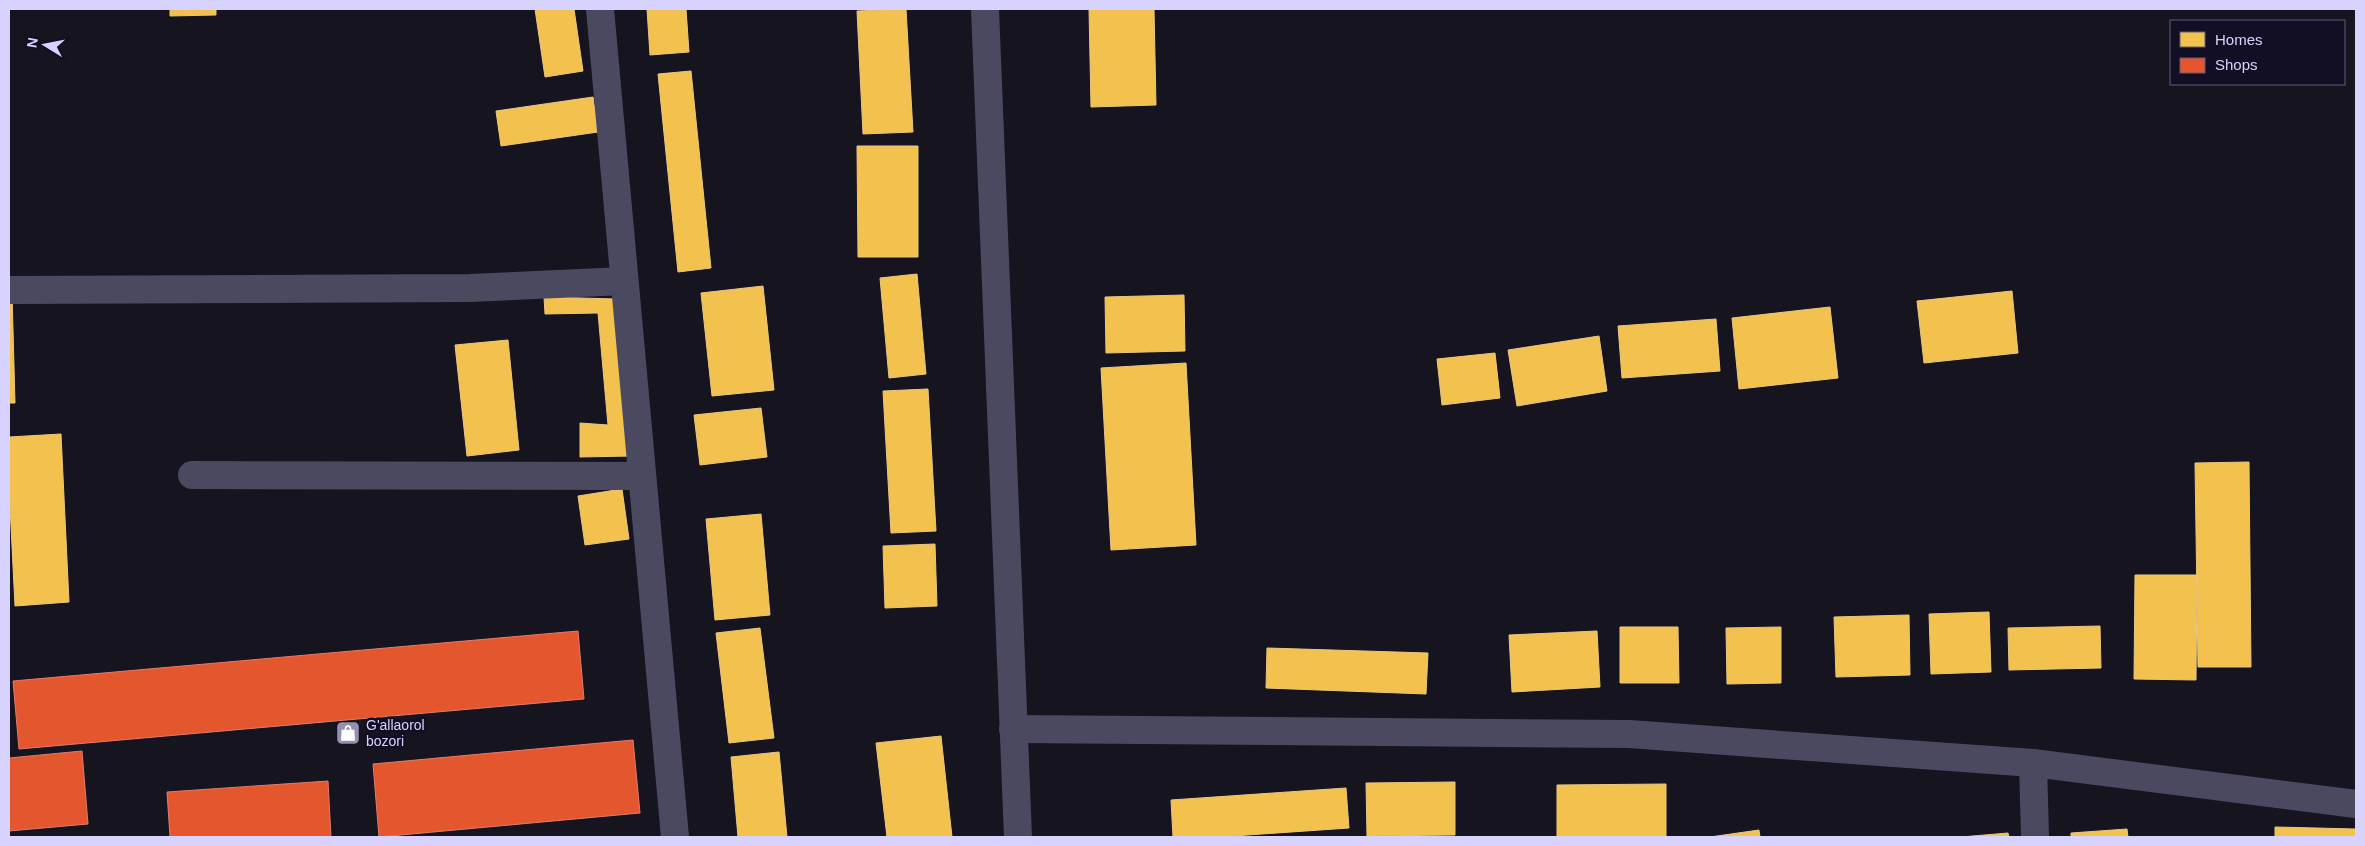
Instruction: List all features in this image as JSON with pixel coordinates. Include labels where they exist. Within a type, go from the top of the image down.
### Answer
[{"type":"street","points":[[600,9],[675,837]]},
{"type":"street","points":[[985,9],[1018,837]]},
{"type":"street","points":[[9,290],[470,288],[624,282]]},
{"type":"street","points":[[192,475],[642,476]]},
{"type":"street","points":[[1013,730],[1629,734],[2033,763],[2356,804]]},
{"type":"street","points":[[2033,763],[2035,837]]},
{"type":"building: Homes","points":[[170,9],[216,9],[216,15],[170,16]]},
{"type":"building: Homes","points":[[535,9],[574,9],[583,71],[545,77]]},
{"type":"building: Homes","points":[[647,9],[686,9],[689,52],[650,55]]},
{"type":"building: Homes","points":[[906,9],[913,132],[863,134],[857,11]]},
{"type":"building: Homes","points":[[1089,9],[1154,9],[1156,105],[1091,107]]},
{"type":"building: Homes","points":[[691,71],[711,268],[678,272],[658,74]]},
{"type":"building: Homes","points":[[593,97],[598,132],[501,146],[496,111]]},
{"type":"building: Homes","points":[[857,146],[918,146],[918,257],[858,257]]},
{"type":"building: Homes","points":[[917,274],[926,374],[889,378],[880,278]]},
{"type":"building: Homes","points":[[763,286],[774,390],[712,396],[701,293]]},
{"type":"building: Homes","points":[[2012,291],[2018,353],[1924,363],[1917,301]]},
{"type":"building: Homes","points":[[9,293],[12,293],[15,403],[9,403]]},
{"type":"building: Homes","points":[[1184,295],[1185,351],[1106,353],[1105,297]]},
{"type":"building: Homes","points":[[544,297],[616,299],[631,456],[580,457],[580,423],[608,425],[598,313],[545,314]]},
{"type":"building: Homes","points":[[1830,307],[1838,378],[1739,389],[1732,318]]},
{"type":"building: Homes","points":[[1716,319],[1720,371],[1622,378],[1618,326]]},
{"type":"building: Homes","points":[[1599,336],[1607,391],[1517,406],[1508,350]]},
{"type":"building: Homes","points":[[508,340],[519,450],[467,456],[455,345]]},
{"type":"building: Homes","points":[[1495,353],[1500,398],[1442,405],[1437,359]]},
{"type":"building: Homes","points":[[1186,363],[1196,545],[1111,550],[1101,368]]},
{"type":"building: Homes","points":[[928,389],[936,531],[891,533],[883,391]]},
{"type":"building: Homes","points":[[761,408],[767,457],[700,465],[694,415]]},
{"type":"building: Homes","points":[[61,434],[69,602],[15,606],[9,486],[9,437]]},
{"type":"building: Homes","points":[[2249,462],[2251,667],[2198,667],[2195,463]]},
{"type":"building: Homes","points":[[622,489],[629,539],[585,545],[578,496]]},
{"type":"building: Homes","points":[[761,514],[770,615],[715,620],[706,519]]},
{"type":"building: Homes","points":[[935,544],[937,606],[885,608],[883,546]]},
{"type":"building: Homes","points":[[2135,575],[2197,575],[2196,680],[2134,679]]},
{"type":"building: Homes","points":[[1989,612],[1991,672],[1931,674],[1929,614]]},
{"type":"building: Homes","points":[[1909,615],[1910,675],[1836,677],[1834,617]]},
{"type":"building: Homes","points":[[2100,626],[2101,668],[2009,670],[2008,628]]},
{"type":"building: Homes","points":[[1620,627],[1678,627],[1679,683],[1620,683]]},
{"type":"building: Homes","points":[[1781,627],[1781,683],[1727,684],[1726,628]]},
{"type":"building: Homes","points":[[760,628],[774,738],[729,743],[716,633]]},
{"type":"building: Homes","points":[[1597,631],[1600,687],[1512,692],[1509,635]]},
{"type":"building: Homes","points":[[1267,648],[1428,653],[1426,694],[1266,688]]},
{"type":"building: Homes","points":[[941,736],[952,837],[887,837],[876,743]]},
{"type":"building: Homes","points":[[779,752],[787,837],[738,837],[731,757]]},
{"type":"building: Homes","points":[[1455,782],[1455,835],[1367,836],[1366,783]]},
{"type":"building: Homes","points":[[1666,784],[1666,837],[1557,837],[1557,785]]},
{"type":"building: Homes","points":[[1346,788],[1349,828],[1219,837],[1173,837],[1171,800]]},
{"type":"building: Homes","points":[[2275,827],[2356,829],[2356,837],[2275,837]]},
{"type":"building: Homes","points":[[2127,829],[2128,837],[2071,837],[2071,833]]},
{"type":"building: Homes","points":[[1759,830],[1760,837],[1710,837]]},
{"type":"building: Homes","points":[[2008,833],[2009,837],[1961,837]]},
{"type":"building: Shops","points":[[578,631],[584,699],[19,749],[13,681]]},
{"type":"building: Shops","points":[[633,740],[640,813],[379,837],[373,764]]},
{"type":"building: Shops","points":[[82,751],[88,824],[9,831],[9,758]]},
{"type":"building: Shops","points":[[328,781],[331,837],[170,837],[167,792]]},
{"type":"place","name":"G'allaorol bozori","points":[[348,733]]}]
